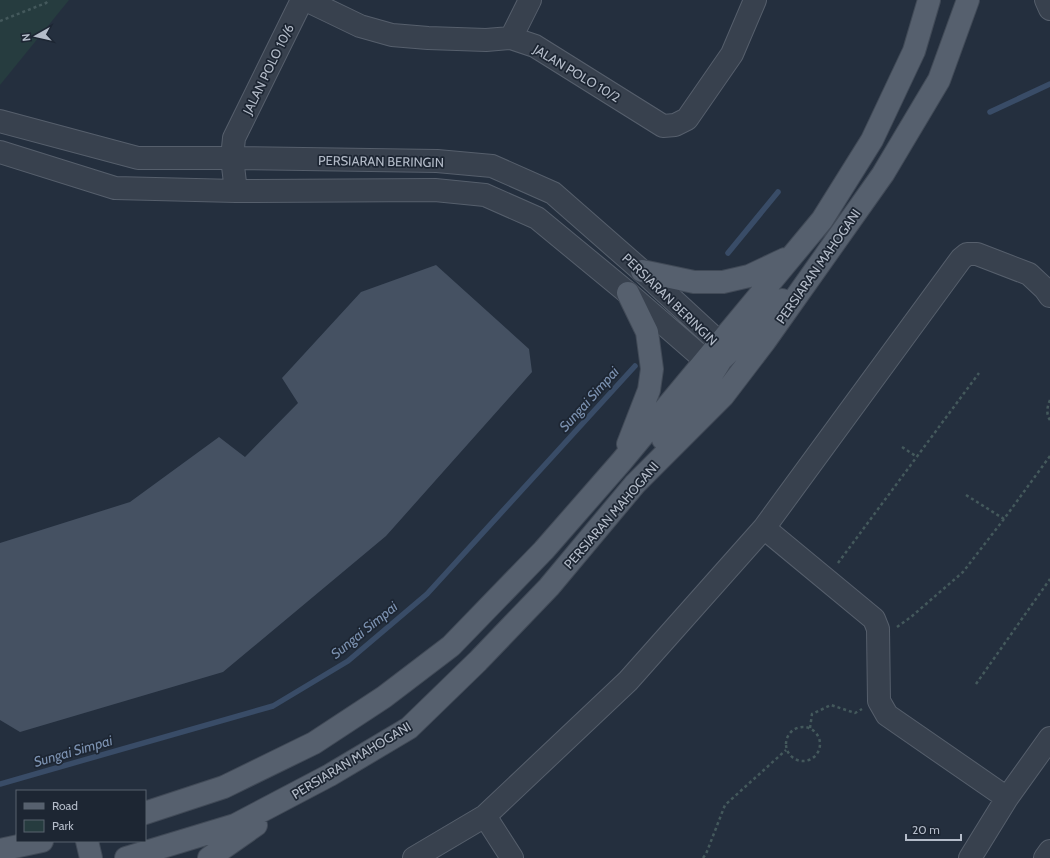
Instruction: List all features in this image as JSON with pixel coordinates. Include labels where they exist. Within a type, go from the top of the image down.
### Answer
[{"type":"main road","name":"PERSIARAN MAHOGANI","points":[[146,813],[224,787],[314,743],[384,697],[451,646],[544,550],[715,354],[822,220],[872,140],[914,51],[929,0]]},
{"type":"main road","name":"PERSIARAN MAHOGANI","points":[[127,858],[235,825],[330,775],[408,728],[478,661],[549,587],[635,484],[723,396],[765,341],[883,174],[939,80],[968,0]]},
{"type":"main road","points":[[635,484],[654,450],[701,392],[715,354],[786,296],[827,254]]},
{"type":"main road","points":[[642,271],[694,282],[724,282],[749,276],[792,256]]},
{"type":"main road","points":[[621,462],[649,390],[652,369],[647,332],[628,293]]},
{"type":"main road","points":[[209,858],[330,775]]},
{"type":"main road","points":[[0,850],[37,842]]},
{"type":"main road","points":[[87,842],[91,858]]},
{"type":"main road","points":[[124,842],[127,858]]},
{"type":"street","name":"JALAN POLO 10/6","points":[[233,148],[302,0]]},
{"type":"street","name":"JALAN POLO 10/2","points":[[306,0],[360,26],[392,35],[486,40],[511,38],[535,46],[663,126],[675,125],[687,119],[732,54],[755,0]]},
{"type":"street","points":[[511,38],[530,0]]},
{"type":"street","points":[[1046,0],[1050,9]]},
{"type":"street","name":"PERSIARAN BERINGIN","points":[[0,121],[138,158],[233,148],[492,166],[553,193],[642,271],[715,354]]},
{"type":"street","points":[[233,148],[236,191]]},
{"type":"street","name":"PERSIARAN BERINGIN","points":[[0,152],[115,188],[236,191],[435,190],[485,196],[536,218],[628,293],[715,354]]},
{"type":"street","points":[[414,858],[485,816],[628,681],[764,528],[961,259],[967,254],[977,254],[1029,274],[1045,288],[1050,296]]},
{"type":"street","points":[[764,528],[874,619],[878,629],[879,700],[887,716],[1007,798]]},
{"type":"street","points":[[970,858],[1007,798],[1050,738]]},
{"type":"street","points":[[485,816],[512,858]]},
{"type":"street","points":[[1045,858],[1050,851]]},
{"type":"path","points":[[0,20],[46,3],[49,0]]},
{"type":"path","points":[[826,579],[978,373]]},
{"type":"path","points":[[1050,400],[1047,412],[1050,420]]},
{"type":"path","points":[[902,447],[916,457]]},
{"type":"path","points":[[878,639],[911,617],[963,572],[1050,456]]},
{"type":"path","points":[[966,495],[1004,519]]},
{"type":"path","points":[[976,684],[1050,580]]},
{"type":"path","points":[[810,728],[812,714],[831,705],[855,713],[879,700]]},
{"type":"path","points":[[804,726],[810,728],[815,731],[820,741],[819,752],[815,757],[804,762],[794,759],[786,750],[786,739],[789,734],[798,727],[804,726]]},
{"type":"path","points":[[703,858],[706,854],[725,805],[786,750]]},
{"type":"green space","points":[[0,0],[69,0],[0,85]]},
{"type":"building","points":[[436,265],[529,349],[532,372],[386,536],[223,672],[20,732],[0,720],[0,543],[130,502],[219,437],[245,457],[298,403],[282,378],[361,292]]},
{"type":"waterway","name":"Sungai Simpai","points":[[990,112],[1050,84]]},
{"type":"waterway","name":"Sungai Simpai","points":[[728,253],[778,192]]},
{"type":"waterway","name":"Sungai Simpai","points":[[0,784],[273,706],[348,661],[427,594],[635,366]]}]
